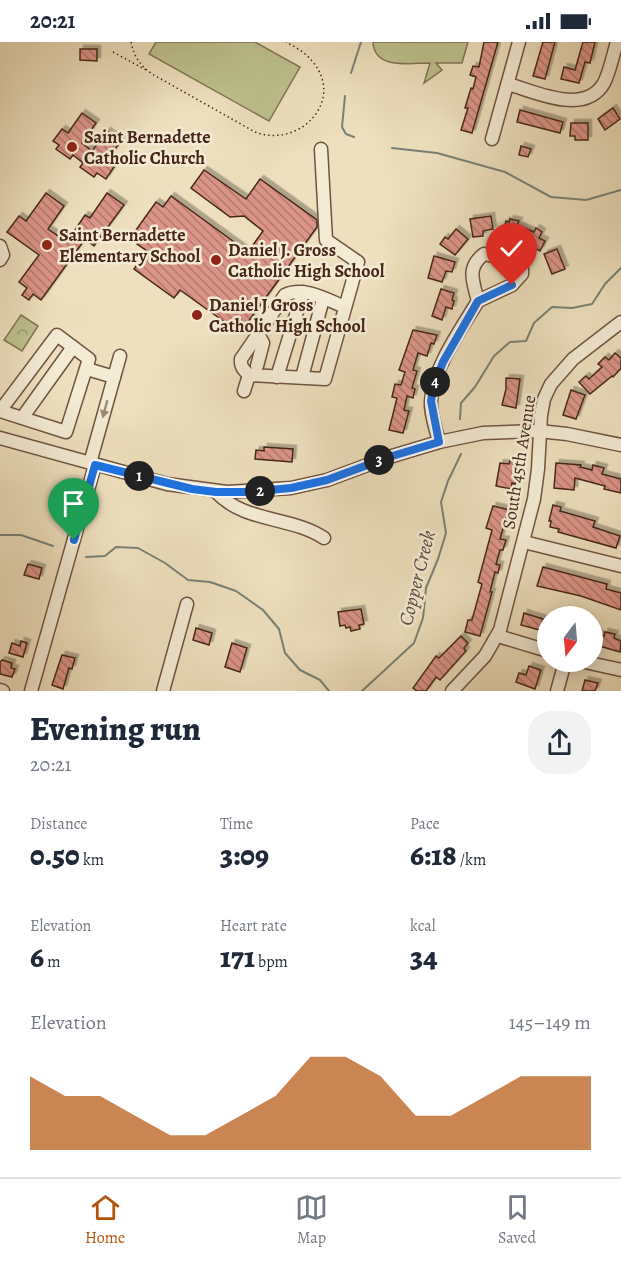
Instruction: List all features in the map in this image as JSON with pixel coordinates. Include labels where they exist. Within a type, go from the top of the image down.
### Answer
[{"type":"street","points":[[492,139],[519,42]]},
{"type":"street","points":[[508,84],[572,101],[589,98],[605,81],[616,44]]},
{"type":"street","points":[[321,149],[323,225],[326,240],[358,262],[326,379],[277,377],[243,369],[240,364],[241,359],[285,295],[292,292],[303,292],[345,307]]},
{"type":"street","points":[[0,246],[3,255],[0,260]]},
{"type":"street","points":[[439,442],[432,412],[433,388],[443,362],[478,301],[512,285],[522,274],[522,268],[512,260],[484,254],[477,259],[472,269],[478,301]]},
{"type":"street","points":[[277,377],[303,292]]},
{"type":"street","points":[[302,377],[323,299]]},
{"type":"street","name":"South 45th Avenue","points":[[452,691],[485,656],[498,636],[524,542],[537,479],[544,399],[551,384],[573,358],[621,322]]},
{"type":"street","points":[[57,335],[90,359],[87,369],[66,432],[0,411],[57,335]]},
{"type":"street","points":[[22,418],[73,347]]},
{"type":"street","points":[[31,691],[120,356]]},
{"type":"street","points":[[87,369],[114,377]]},
{"type":"street","points":[[244,391],[253,371]]},
{"type":"street","points":[[0,438],[167,484],[216,492],[291,488],[327,480],[389,457],[439,442],[483,433],[540,431],[621,445]]},
{"type":"street","points":[[216,492],[231,505],[271,520],[314,531],[324,538]]},
{"type":"street","points":[[524,542],[621,566]]},
{"type":"street","points":[[163,691],[187,604]]},
{"type":"street","points":[[498,636],[537,648]]},
{"type":"street","points":[[603,666],[621,670]]},
{"type":"street","points":[[557,691],[562,672]]},
{"type":"path","points":[[131,42],[139,62],[152,74]]},
{"type":"path","points":[[113,52],[255,132],[273,136],[289,135],[303,128],[320,106],[323,88],[320,74],[312,61],[286,42]]},
{"type":"green space","points":[[156,42],[255,42],[300,67],[269,121],[149,54]]},
{"type":"green space","points":[[373,42],[468,42],[462,63],[436,63],[442,70],[424,83],[430,63],[404,64],[386,61],[375,51]]},
{"type":"green space","points":[[21,315],[38,326],[22,351],[4,340]]},
{"type":"building","points":[[484,42],[498,42],[472,133],[461,130],[468,108],[465,108],[476,77],[470,75],[473,66],[479,67]]},
{"type":"building","points":[[543,42],[555,42],[545,79],[533,76]]},
{"type":"building","points":[[583,42],[595,42],[590,63],[585,62],[579,83],[561,79],[564,67],[575,70]]},
{"type":"building","points":[[80,49],[97,49],[97,61],[80,60]]},
{"type":"building","points":[[613,108],[620,119],[605,130],[598,119]]},
{"type":"building","points":[[520,110],[563,122],[560,133],[517,122]]},
{"type":"building","name":"Saint Bernadette Catholic Church","points":[[82,113],[96,123],[82,143],[92,151],[107,131],[121,141],[106,161],[114,167],[106,179],[97,173],[94,177],[80,167],[83,163],[73,155],[70,159],[56,149],[59,145],[53,141],[62,129],[68,133]]},
{"type":"building","points":[[571,123],[588,123],[588,140],[575,140],[575,136],[570,136]]},
{"type":"building","points":[[521,146],[531,149],[528,157],[519,155]]},
{"type":"building","name":"Daniel J. Gross Catholic High School","points":[[204,170],[246,199],[260,179],[317,220],[317,227],[240,333],[180,290],[174,298],[134,269],[147,251],[137,244],[144,235],[136,230],[156,202],[163,207],[171,196],[248,252],[263,231],[244,216],[230,217],[191,188]]},
{"type":"building","name":"Saint Bernadette Elementary School","points":[[46,193],[64,206],[48,229],[67,242],[85,215],[90,218],[107,193],[124,205],[94,246],[85,239],[41,300],[33,294],[29,300],[22,295],[27,288],[19,282],[39,255],[7,232],[19,216],[26,221]]},
{"type":"building","points":[[491,216],[493,229],[483,231],[483,236],[473,237],[470,219]]},
{"type":"building","points":[[510,219],[519,221],[517,225],[534,232],[536,228],[542,232],[539,238],[545,241],[540,251],[521,240],[508,237],[507,240],[498,237],[506,221],[509,222]]},
{"type":"building","points":[[456,229],[468,239],[455,255],[440,244],[445,237],[448,239]]},
{"type":"building","points":[[557,249],[565,269],[552,274],[544,254]]},
{"type":"building","points":[[434,256],[455,262],[452,272],[446,271],[442,282],[428,278]]},
{"type":"building","points":[[441,289],[454,293],[452,309],[446,307],[442,320],[432,316]]},
{"type":"building","points":[[413,330],[437,335],[434,344],[431,343],[427,356],[418,353],[413,370],[417,371],[412,388],[415,389],[413,398],[407,396],[404,410],[409,411],[403,433],[389,430],[397,398],[392,397],[395,384],[401,385],[405,372],[399,370]]},
{"type":"building","points":[[615,353],[621,358],[621,368],[590,394],[579,382],[586,376],[589,379],[602,367],[598,364],[605,357],[609,360]]},
{"type":"building","points":[[506,378],[520,379],[516,408],[502,405]]},
{"type":"building","points":[[571,390],[585,395],[576,419],[563,415]]},
{"type":"building","points":[[264,447],[293,449],[292,462],[255,459],[256,450],[264,451]]},
{"type":"building","points":[[510,461],[522,463],[515,484],[512,483],[511,489],[496,486],[500,463],[509,464]]},
{"type":"building","points":[[556,463],[581,465],[580,467],[592,470],[593,465],[604,468],[602,474],[621,479],[621,493],[575,478],[574,490],[554,488]]},
{"type":"building","points":[[553,505],[561,507],[560,511],[595,521],[593,527],[620,536],[616,548],[558,532],[559,529],[550,527],[551,521],[549,521]]},
{"type":"building","points":[[493,506],[514,511],[511,520],[506,518],[500,539],[506,540],[496,564],[500,565],[498,573],[495,572],[480,636],[465,632],[468,620],[472,620],[482,584],[478,582],[492,530],[486,528]]},
{"type":"building","points":[[28,564],[42,568],[39,579],[24,575]]},
{"type":"building","points":[[543,567],[607,584],[606,589],[621,593],[621,610],[581,596],[537,586]]},
{"type":"building","points":[[361,609],[364,624],[359,625],[360,629],[351,631],[350,627],[340,626],[338,612]]},
{"type":"building","points":[[524,613],[537,617],[537,629],[521,625]]},
{"type":"building","points":[[196,628],[212,633],[209,645],[193,640]]},
{"type":"building","points":[[605,632],[615,634],[614,638],[621,641],[620,652],[603,647]]},
{"type":"building","points":[[461,636],[468,643],[464,648],[466,651],[440,680],[436,677],[426,691],[417,691],[413,688],[436,656],[439,658]]},
{"type":"building","points":[[21,641],[27,643],[23,657],[9,653],[12,643],[20,646]]},
{"type":"building","points":[[232,643],[247,648],[240,672],[225,667]]},
{"type":"building","points":[[62,655],[75,658],[72,669],[69,668],[63,689],[52,685]]},
{"type":"building","points":[[2,660],[12,663],[11,668],[15,669],[12,677],[0,674]]},
{"type":"building","points":[[529,666],[540,672],[535,689],[516,682],[519,673],[526,675]]},
{"type":"building","points":[[585,680],[598,683],[595,691],[582,691]]},
{"type":"waterway","points":[[351,73],[361,42]]},
{"type":"waterway","points":[[345,96],[342,127],[346,134],[354,137]]},
{"type":"waterway","points":[[392,148],[437,153],[505,172],[551,197],[586,200],[621,190]]},
{"type":"waterway","name":"Copper Creek","points":[[460,419],[461,403],[475,387],[494,356],[510,342],[526,341],[534,323],[552,307],[572,308],[592,304],[605,284],[621,268]]},
{"type":"waterway","name":"Copper Creek","points":[[362,691],[414,643],[423,618],[426,588],[446,533],[441,502],[461,454]]},
{"type":"waterway","points":[[0,535],[21,535],[53,546]]},
{"type":"waterway","points":[[86,557],[105,556],[116,547],[138,548],[165,563],[188,580],[210,582],[236,591],[263,610],[279,629],[285,653],[300,670],[320,680],[329,691]]},
{"type":"place","name":"Saint Bernadette Catholic Church","points":[[72,147]]},
{"type":"place","name":"Saint Bernadette Elementary School","points":[[47,245]]},
{"type":"place","name":"Daniel J. Gross Catholic High School","points":[[216,260]]},
{"type":"place","name":"Daniel J Gross Catholic High School","points":[[197,315]]},
{"type":"route","points":[[74,540],[95,465],[192,489],[249,492],[291,488],[327,480],[389,457],[439,442],[431,401],[433,388],[443,362],[478,301],[512,285]]}]
